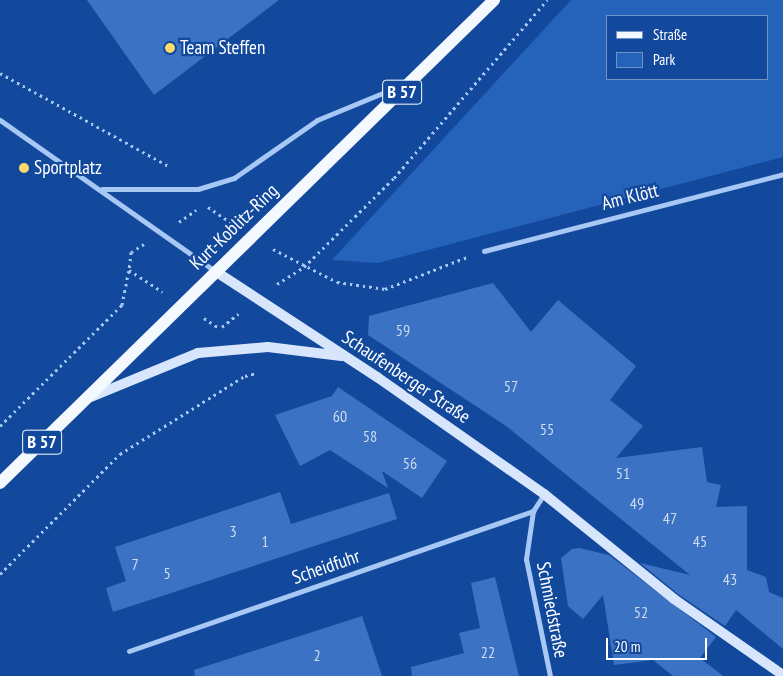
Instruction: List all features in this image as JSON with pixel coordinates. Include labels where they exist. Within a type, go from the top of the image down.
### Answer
[{"type":"main road","name":"Kurt-Koblitz-Ring","points":[[0,483],[214,271],[416,79],[494,0]]},
{"type":"street","points":[[102,189],[198,188],[234,178],[316,120],[416,79]]},
{"type":"street","name":"Schaufenberger Straße","points":[[0,120],[102,189],[214,271],[347,357],[544,494],[674,599],[783,675]]},
{"type":"street","name":"Am Klött","points":[[484,251],[783,174]]},
{"type":"street","points":[[84,400],[182,358],[230,348],[302,349],[347,357]]},
{"type":"street","name":"Schmiedstraße","points":[[544,494],[533,512],[526,559],[550,676]]},
{"type":"street","name":"Scheidfuhr","points":[[129,651],[533,512]]},
{"type":"path","points":[[0,574],[120,454],[245,376],[220,329],[257,298],[304,267],[394,178],[547,0]]},
{"type":"path","points":[[0,73],[174,170],[192,169],[198,188]]},
{"type":"path","points":[[304,267],[337,282],[385,289],[484,251]]},
{"type":"path","points":[[0,426],[122,304],[128,270]]},
{"type":"green space","points":[[571,0],[783,0],[783,157],[378,263],[332,260]]},
{"type":"building","name":"Team Steffen","points":[[87,0],[279,0],[154,95]]},
{"type":"building","points":[[493,283],[531,332],[558,300],[636,366],[610,400],[643,426],[616,458],[702,447],[707,482],[721,485],[716,507],[747,506],[747,570],[766,577],[769,592],[783,598],[783,649],[736,610],[725,626],[678,594],[640,563],[690,575],[506,426],[368,335],[369,316]]},
{"type":"building","points":[[338,387],[447,461],[422,498],[382,471],[388,488],[330,450],[300,466],[275,415],[332,396]]},
{"type":"building","points":[[280,492],[291,524],[389,493],[397,519],[113,612],[106,588],[126,581],[115,547]]},
{"type":"building","points":[[579,548],[609,555],[716,637],[700,658],[723,676],[673,676],[653,660],[614,665],[603,595],[583,619],[568,606],[561,558],[572,549]]},
{"type":"building","points":[[495,577],[519,676],[412,676],[411,667],[464,653],[459,633],[480,628],[471,583]]},
{"type":"building","points":[[362,616],[382,676],[195,676],[194,670]]},
{"type":"place","name":"Team Steffen","points":[[170,48]]},
{"type":"place","name":"Sportplatz","points":[[24,168]]}]
